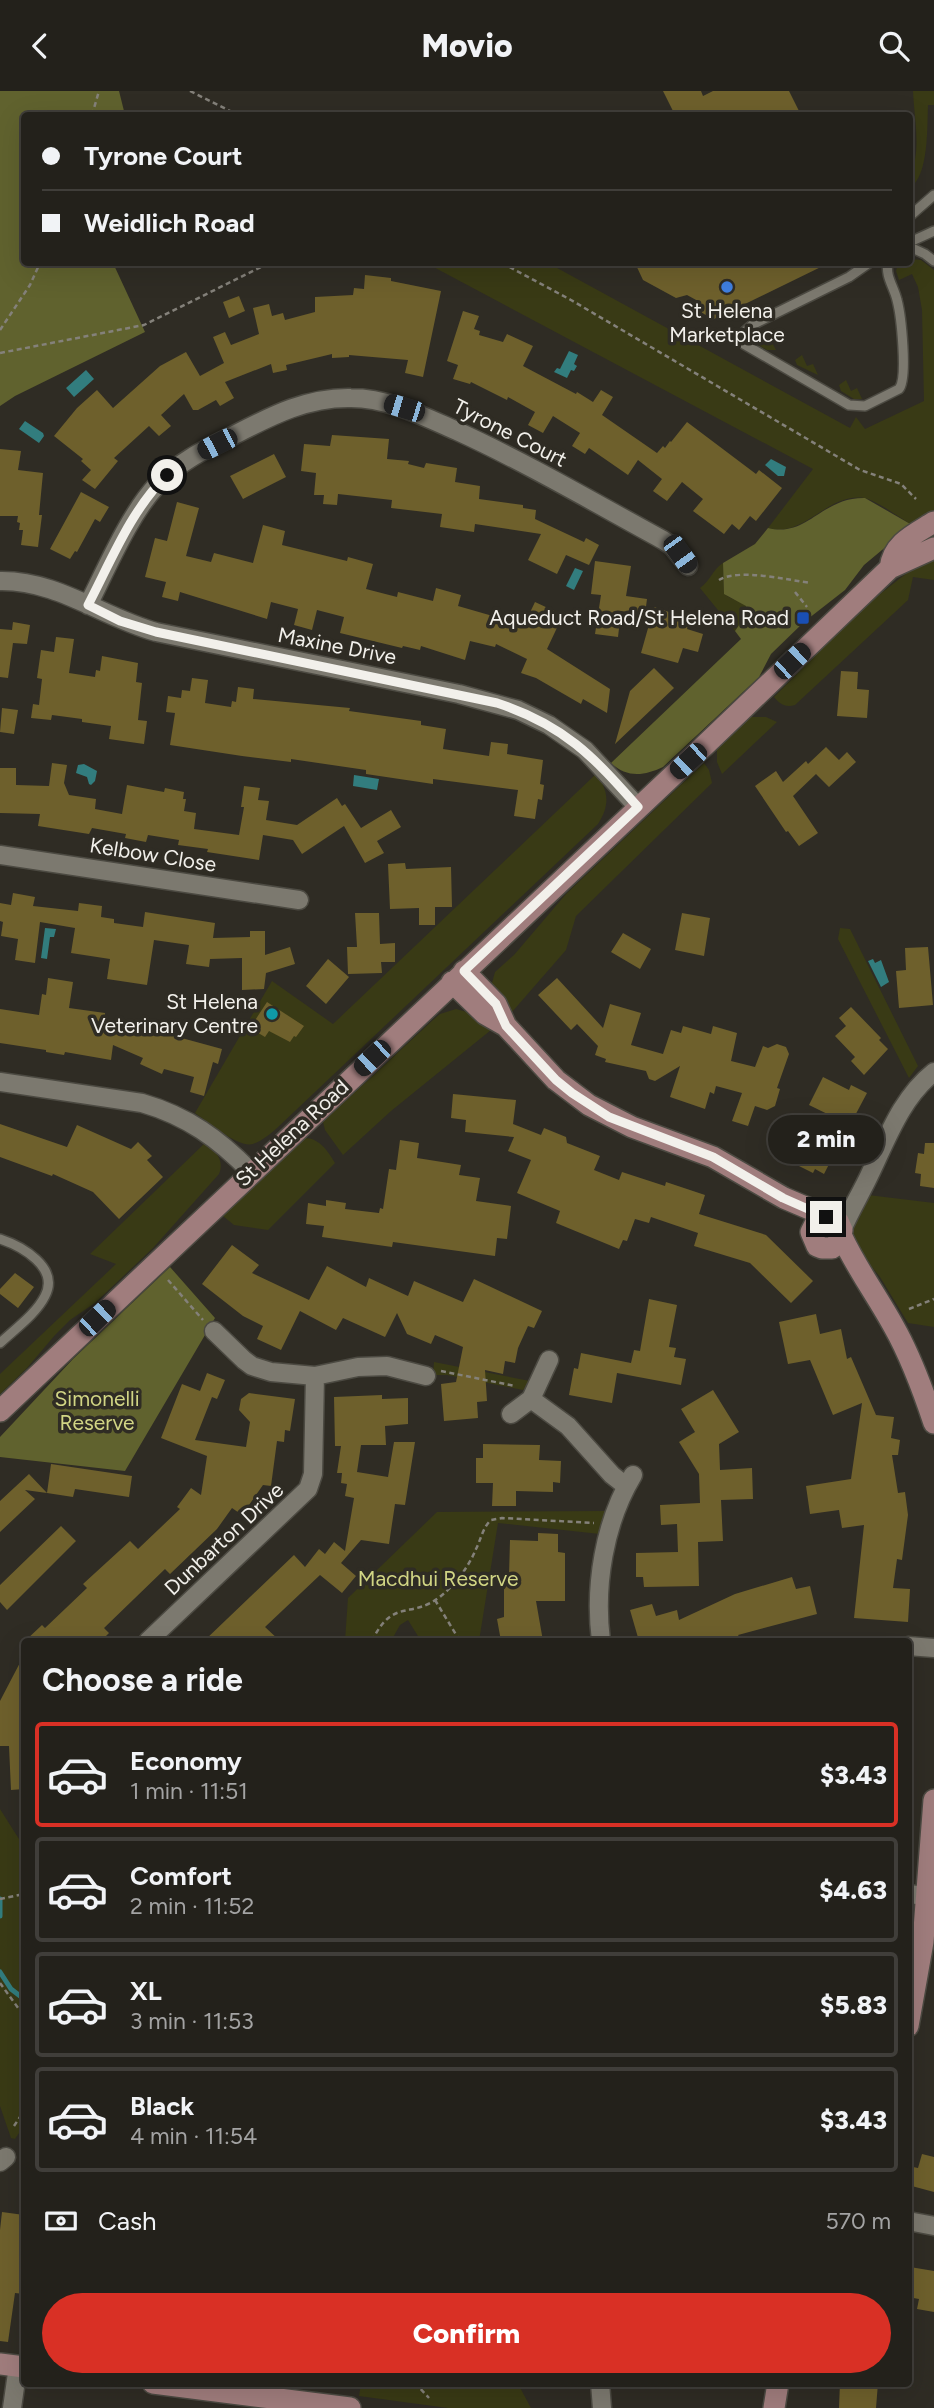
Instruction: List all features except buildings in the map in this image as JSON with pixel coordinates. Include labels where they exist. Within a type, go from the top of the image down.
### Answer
[{"type":"main road","name":"St Helena Road","points":[[890,568],[897,548],[934,522]]},
{"type":"main road","name":"St Helena Road","points":[[0,1411],[890,568],[934,548]]},
{"type":"main road","points":[[458,977],[496,1004],[506,1026],[556,1080],[589,1105],[632,1127],[713,1157],[833,1230],[901,1340],[934,1423]]},
{"type":"main road","points":[[783,1198],[811,1232],[817,1220],[833,1230]]},
{"type":"main road","points":[[912,2013],[926,1971],[918,1895],[934,1800]]},
{"type":"main road","points":[[185,2387],[350,2408]]},
{"type":"main road","points":[[774,2408],[777,2387]]},
{"type":"street","name":"Tyrone Court","points":[[88,605],[136,515],[167,475],[197,454],[275,414],[295,406],[333,398],[351,397],[385,402],[483,443],[663,540],[672,546],[688,566]]},
{"type":"street","name":"Maxine Drive","points":[[0,581],[20,580],[38,584],[120,621],[156,632],[459,694],[518,710],[549,725],[585,750],[638,807]]},
{"type":"street","name":"Kelbow Close","points":[[0,855],[299,900]]},
{"type":"street","points":[[833,1230],[854,1201],[909,1096],[934,1072]]},
{"type":"street","points":[[0,1082],[161,1108],[209,1133],[251,1172]]},
{"type":"street","points":[[214,1331],[244,1360],[261,1370],[314,1376],[372,1365],[400,1368],[426,1376]]},
{"type":"street","points":[[511,1413],[531,1399],[549,1360]]},
{"type":"street","name":"Dunbarton Drive","points":[[151,1638],[308,1489],[313,1474],[314,1376]]},
{"type":"street","points":[[531,1399],[568,1426],[602,1465],[630,1481],[611,1526],[601,1580],[598,1616],[601,1638]]},
{"type":"street","points":[[912,1646],[934,1648]]},
{"type":"street","points":[[912,2222],[934,2226]]},
{"type":"street","points":[[12,2408],[14,2366]]},
{"type":"street","points":[[600,2387],[602,2408]]},
{"type":"lane","points":[[913,213],[934,195]]},
{"type":"lane","points":[[913,243],[934,231]]},
{"type":"lane","points":[[913,247],[934,261]]},
{"type":"lane","points":[[865,266],[849,277],[752,325],[743,333],[741,339],[745,346],[845,404],[865,406],[899,389],[902,384],[902,344],[898,300],[887,273],[888,266]]},
{"type":"lane","points":[[0,1239],[33,1255],[43,1269],[48,1283],[41,1302],[0,1343]]},
{"type":"path","points":[[93,112],[99,91]]},
{"type":"path","points":[[190,91],[232,112]]},
{"type":"path","points":[[0,330],[38,266]]},
{"type":"path","points":[[0,353],[144,325],[263,266]]},
{"type":"path","points":[[508,266],[571,300],[860,470],[901,484],[916,499]]},
{"type":"path","points":[[719,580],[730,575],[742,575],[811,583]]},
{"type":"path","points":[[794,592],[807,607]]},
{"type":"path","points":[[168,1280],[214,1331]]},
{"type":"path","points":[[909,1309],[934,1299]]},
{"type":"path","points":[[426,1376],[434,1370],[515,1386]]},
{"type":"path","points":[[373,1638],[378,1628],[390,1616],[435,1600],[449,1589],[475,1552],[485,1526],[491,1520],[509,1518],[596,1523]]},
{"type":"path","points":[[435,1600],[458,1638]]},
{"type":"path","points":[[0,1899],[21,1895]]},
{"type":"path","points":[[0,1983],[21,2012]]},
{"type":"path","points":[[14,2126],[21,2116]]},
{"type":"path","points":[[419,2387],[429,2398]]},
{"type":"green space","points":[[0,91],[119,91],[124,112],[21,112],[21,266],[114,266],[145,332],[0,406]]},
{"type":"green space","points":[[913,91],[934,91],[934,105],[928,105],[924,162],[913,185],[917,143]]},
{"type":"green space","points":[[913,259],[921,260],[934,270],[934,511],[912,525],[869,499],[851,498],[838,502],[794,527],[781,529],[768,528],[813,469],[432,266],[553,266],[850,428],[856,417],[865,429],[924,401],[922,310],[918,287],[912,274],[899,280],[897,266],[913,266]]},
{"type":"green space","points":[[759,330],[764,341],[770,339],[776,350],[767,350],[753,342],[752,335]]},
{"type":"green space","points":[[802,355],[807,366],[813,364],[818,375],[797,365],[795,360]]},
{"type":"green space","points":[[846,380],[851,391],[857,388],[862,399],[854,399],[841,391],[839,385]]},
{"type":"green space","points":[[865,498],[912,525],[864,565],[845,590],[804,622],[771,654],[759,677],[663,767],[636,774],[623,771],[611,763],[741,639],[735,631],[746,615],[746,606],[724,594],[723,563],[755,544],[768,528],[782,530],[794,527],[837,504],[850,499]]},
{"type":"green space","points":[[934,556],[934,580],[913,577],[908,600],[795,705],[786,706],[774,697],[870,603]]},
{"type":"green space","points":[[723,563],[724,593],[746,606],[746,615],[735,631],[700,588]]},
{"type":"green space","points":[[751,717],[766,717],[777,722],[722,774],[717,762],[717,750]]},
{"type":"green space","points":[[704,763],[712,783],[576,916],[566,950],[512,1012],[495,993],[492,983],[495,972],[514,955],[566,894]]},
{"type":"green space","points":[[596,774],[606,792],[605,811],[598,824],[274,1130],[260,1141],[247,1144],[223,1133],[195,1113],[272,981],[333,1024]]},
{"type":"green space","points":[[840,928],[850,929],[918,1066],[909,1078],[838,939]]},
{"type":"green space","points":[[456,1009],[474,1014],[491,1030],[391,1111],[343,1155],[325,1130],[323,1122],[440,1014]]},
{"type":"green space","points":[[305,1138],[319,1143],[335,1163],[268,1230],[234,1225],[223,1216]]},
{"type":"green space","points":[[206,1142],[220,1160],[219,1174],[153,1248],[95,1303],[70,1320],[0,1394],[0,1374],[116,1264],[90,1254]]},
{"type":"green space","points":[[868,1195],[934,1203],[934,1327],[908,1323],[880,1277],[852,1242],[850,1223]]},
{"type":"green space","name":"Simonelli Reserve","points":[[170,1267],[215,1318],[125,1471],[0,1457],[0,1437],[73,1359]]},
{"type":"green space","points":[[434,1362],[530,1381],[523,1390],[447,1375],[433,1375]]},
{"type":"green space","name":"Macdhui Reserve","points":[[608,1511],[600,1534],[498,1523],[479,1638],[419,1638],[408,1620],[400,1625],[393,1638],[345,1638],[348,1598],[437,1512]]},
{"type":"green space","points":[[0,1809],[21,1842],[21,2130],[15,2139],[11,2138],[0,2106]]},
{"type":"green space","points":[[360,2387],[520,2387],[531,2408],[448,2408],[359,2396]]},
{"type":"water","points":[[569,351],[578,355],[574,364],[577,366],[567,378],[554,372],[557,368],[560,369]]},
{"type":"water","points":[[86,370],[94,379],[74,397],[66,388]]},
{"type":"water","points":[[25,421],[43,433],[39,443],[19,429]]},
{"type":"water","points":[[771,459],[786,467],[784,476],[778,476],[765,465]]},
{"type":"water","points":[[575,568],[583,571],[574,590],[566,586]]},
{"type":"water","points":[[84,764],[97,771],[95,781],[91,785],[87,777],[76,773],[78,765]]},
{"type":"water","points":[[354,775],[379,779],[377,790],[353,786]]},
{"type":"water","points":[[45,928],[56,929],[54,937],[50,937],[47,959],[41,958]]},
{"type":"water","points":[[873,959],[875,963],[881,960],[889,982],[881,987],[868,961]]},
{"type":"waterway","points":[[0,1899],[0,1916]]},
{"type":"waterway","points":[[0,1972],[11,1989],[21,1997]]},
{"type":"place","name":"St Helena Marketplace","points":[[727,287]]},
{"type":"place","name":"Aqueduct Road/St Helena Road","points":[[803,618]]},
{"type":"place","name":"St Helena Veterinary Centre","points":[[272,1014]]},
{"type":"route","points":[[167,475],[145,500],[88,605],[120,621],[156,632],[497,703],[549,725],[585,750],[638,807],[464,971],[496,1004],[506,1026],[556,1080],[589,1105],[632,1127],[713,1157],[736,1168],[783,1198],[826,1217]]}]
